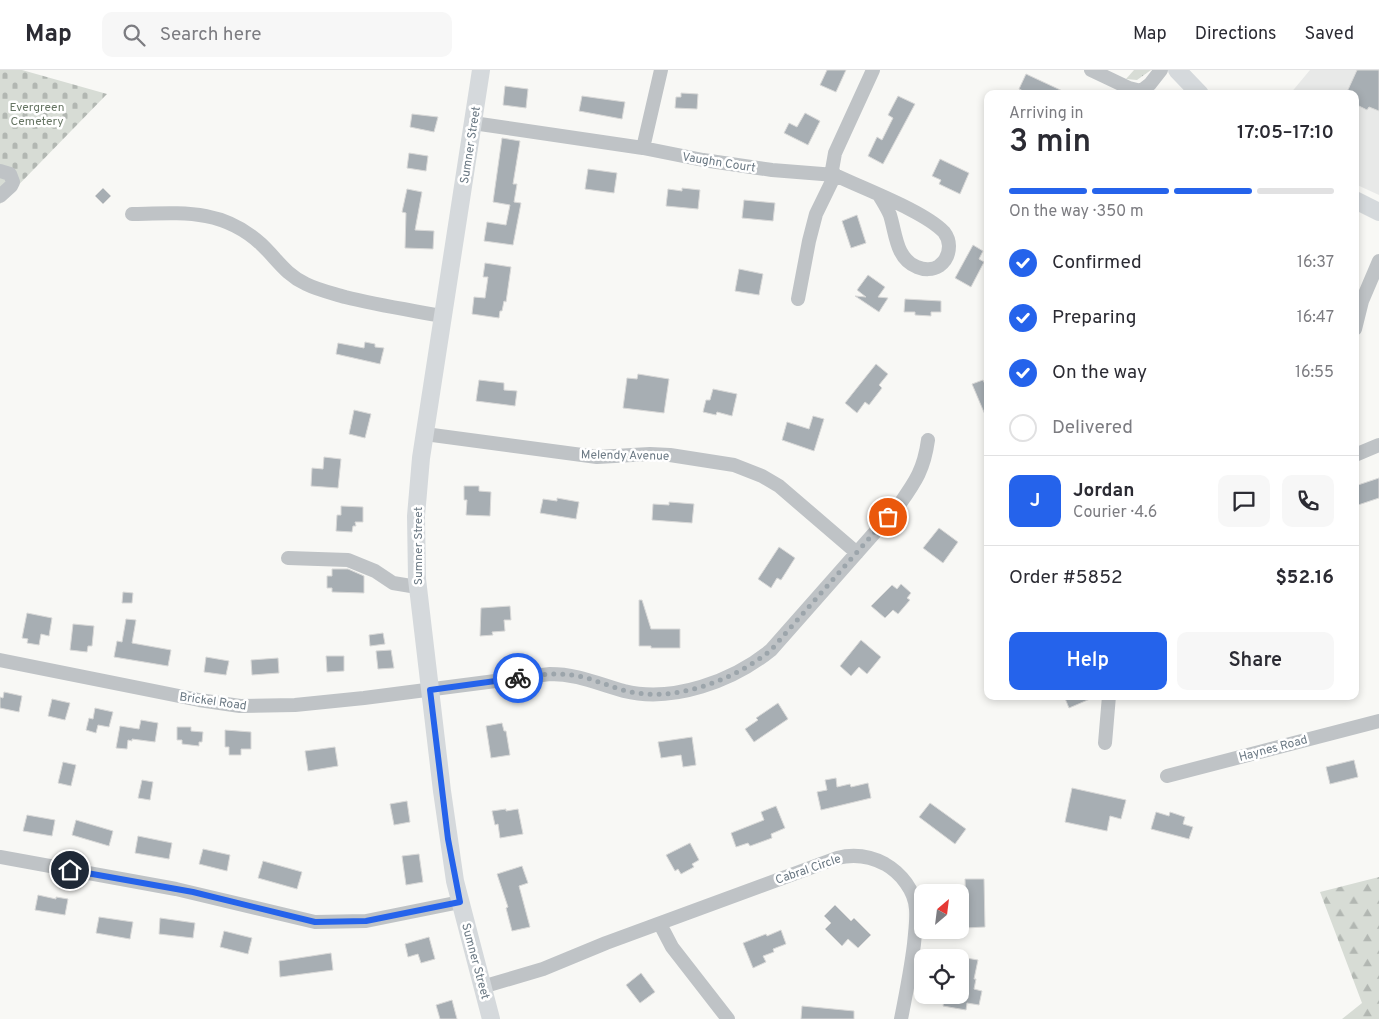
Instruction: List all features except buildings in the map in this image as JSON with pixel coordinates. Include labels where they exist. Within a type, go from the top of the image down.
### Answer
[{"type":"main road","name":"Sumner Street","points":[[481,70],[442,316],[425,434],[416,516],[417,587],[448,839],[460,902],[491,1019]]},
{"type":"main road","points":[[1182,72],[1197,90]]},
{"type":"main road","points":[[1359,202],[1379,212]]},
{"type":"street","points":[[643,148],[661,70]]},
{"type":"street","points":[[873,70],[835,153],[832,170],[835,175],[879,195],[933,223],[945,234],[948,240],[949,253],[941,265],[921,269],[908,262],[900,251],[890,214],[879,195]]},
{"type":"street","points":[[1091,70],[1134,90]]},
{"type":"street","points":[[1142,90],[1161,70]]},
{"type":"street","name":"Vaughn Court","points":[[474,123],[643,148],[752,168],[835,175]]},
{"type":"street","points":[[0,170],[10,174],[13,182],[0,196]]},
{"type":"street","points":[[798,299],[816,214],[835,175]]},
{"type":"street","points":[[132,214],[178,212],[219,218],[261,244],[285,270],[318,290],[366,302],[442,316]]},
{"type":"street","points":[[1359,313],[1362,301],[1379,261]]},
{"type":"street","name":"Melendy Avenue","points":[[425,434],[597,457],[650,454],[670,455],[734,465],[753,472],[779,486],[857,553]]},
{"type":"street","name":"Brickel Road","points":[[0,660],[199,700],[240,706],[307,704],[550,674],[577,676],[626,691],[647,694],[678,693],[699,687],[743,669],[771,650],[899,505],[914,485],[925,459],[928,440]]},
{"type":"street","points":[[1359,454],[1379,446]]},
{"type":"street","points":[[288,558],[348,560],[375,571],[393,582],[417,587]]},
{"type":"street","points":[[1104,743],[1109,700]]},
{"type":"street","name":"Haynes Road","points":[[1167,776],[1379,721]]},
{"type":"street","name":"Cabral Circle","points":[[482,986],[543,969],[837,858],[858,856],[879,861],[893,869],[904,880],[912,894],[916,910],[911,966],[901,1019]]},
{"type":"street","points":[[0,857],[176,889],[315,922],[366,921],[460,902]]},
{"type":"street","points":[[660,924],[672,947],[728,1019]]},
{"type":"shaded area","points":[[1310,70],[1379,70],[1379,195],[1359,186],[1359,90],[1293,90]]},
{"type":"green space","name":"Evergreen Cemetery","points":[[0,70],[22,70],[107,94],[0,204]]},
{"type":"green space","points":[[1134,70],[1151,70],[1137,80],[1126,79]]},
{"type":"green space","points":[[1379,877],[1379,1019],[1342,1019],[1362,1003],[1320,892]]},
{"type":"way so far","points":[[518,678],[550,674],[577,676],[626,691],[657,695],[678,693],[699,687],[743,669],[771,650],[786,635],[888,517]]},
{"type":"route","points":[[70,870],[193,892],[315,922],[366,921],[460,902],[448,839],[430,690],[518,678]]}]
